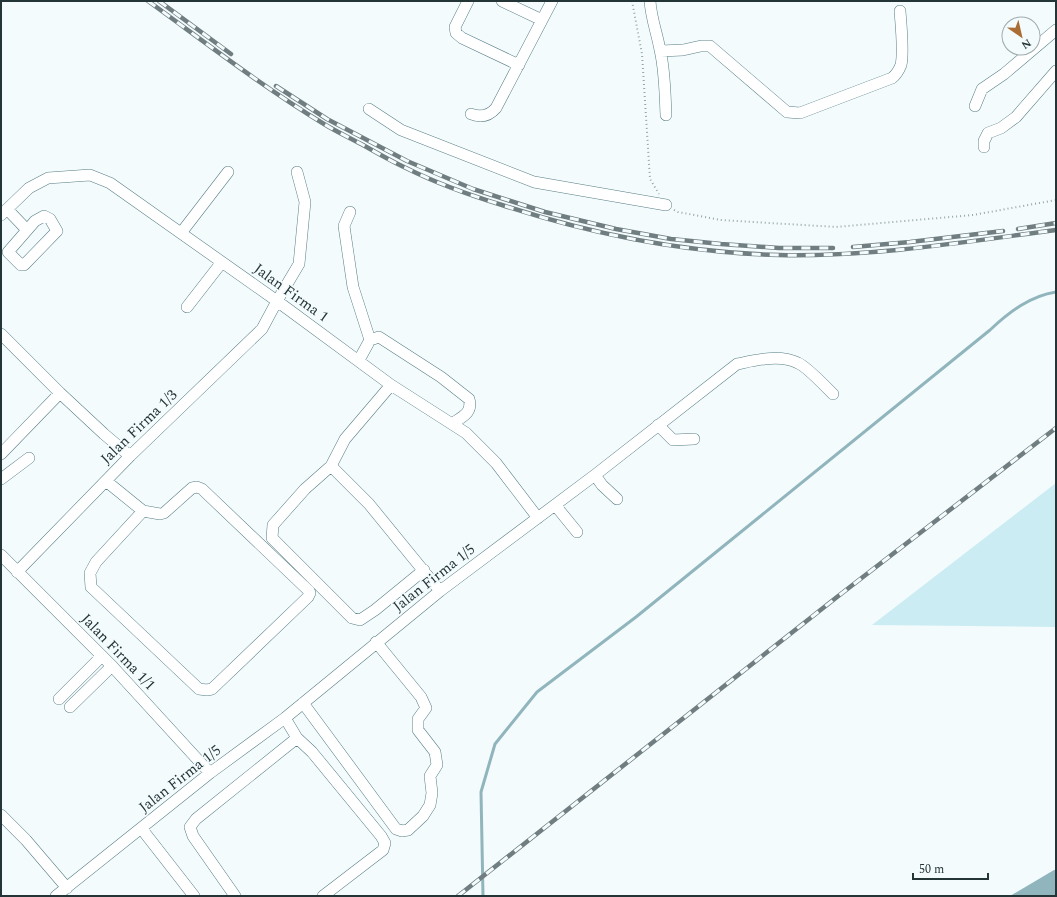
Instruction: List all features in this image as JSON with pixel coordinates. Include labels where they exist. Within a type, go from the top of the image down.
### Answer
[{"type":"street","points":[[468,1],[455,27],[456,33],[462,38],[518,65]]},
{"type":"street","points":[[502,1],[542,20]]},
{"type":"street","points":[[471,114],[483,116],[493,111],[552,1]]},
{"type":"street","points":[[650,1],[651,13],[661,51],[666,97],[666,115]]},
{"type":"street","points":[[661,51],[683,50],[701,46],[710,46],[787,112],[800,114],[892,78],[896,74],[902,58],[900,11]]},
{"type":"street","points":[[975,106],[982,89],[1004,74],[1056,30]]},
{"type":"street","points":[[984,147],[984,141],[988,133],[1001,128],[1016,117],[1056,71]]},
{"type":"street","points":[[369,109],[401,130],[534,182],[666,205]]},
{"type":"street","points":[[181,233],[228,172]]},
{"type":"street","name":"Jalan Firma 1/3","points":[[17,572],[130,456],[262,329],[299,264],[305,202],[297,172]]},
{"type":"street","name":"Jalan Firma 1","points":[[4,212],[29,188],[48,178],[90,175],[110,183],[277,301],[391,385],[453,423],[466,433],[496,463],[538,518]]},
{"type":"street","points":[[4,212],[27,230]]},
{"type":"street","points":[[350,212],[344,226],[353,287],[370,340]]},
{"type":"street","points":[[44,216],[50,219],[57,231],[24,265],[21,265],[8,252],[27,230],[36,221],[44,216]]},
{"type":"street","points":[[187,307],[222,262]]},
{"type":"street","points":[[1,334],[60,393],[130,456]]},
{"type":"street","points":[[359,360],[370,340],[379,337],[441,377],[469,399],[471,405],[468,413],[453,423]]},
{"type":"street","name":"Jalan Firma 1/5","points":[[56,896],[210,773],[285,718],[440,591],[538,518],[737,364],[761,359],[780,358],[800,363],[833,394]]},
{"type":"street","points":[[391,385],[346,439],[331,466],[305,489],[273,525],[272,538],[352,618],[360,620],[375,610],[424,570]]},
{"type":"street","points":[[1,454],[60,393]]},
{"type":"street","points":[[658,425],[673,440],[694,440]]},
{"type":"street","points":[[1,479],[28,458]]},
{"type":"street","points":[[331,466],[369,504],[440,591]]},
{"type":"street","points":[[594,475],[617,499]]},
{"type":"street","points":[[106,481],[143,511],[160,514],[164,513],[192,488],[197,487],[202,489],[310,591],[308,597],[212,689],[199,689],[90,588],[90,573],[96,562],[143,511]]},
{"type":"street","points":[[555,505],[577,532]]},
{"type":"street","name":"Jalan Firma 1/1","points":[[1,555],[112,666],[210,773]]},
{"type":"street","points":[[303,702],[396,829],[402,831],[408,830],[423,816],[430,805],[432,793],[430,776],[437,765],[435,752],[418,730],[418,719],[426,708],[421,697],[376,642]]},
{"type":"street","points":[[59,699],[102,656]]},
{"type":"street","points":[[70,707],[112,666]]},
{"type":"street","points":[[285,718],[297,738],[312,752],[385,843],[383,850],[323,896]]},
{"type":"street","points":[[235,896],[193,836],[190,827],[196,819],[297,738]]},
{"type":"street","points":[[1,815],[26,840],[67,888]]},
{"type":"street","points":[[141,828],[194,896]]},
{"type":"path","points":[[632,1],[642,54],[650,179],[666,205],[678,212],[721,220],[836,227],[973,215],[1056,200]]},
{"type":"shaded area","points":[[1056,483],[1056,627],[872,625]]},
{"type":"shaded area","points":[[1056,870],[1056,896],[1010,896]]},
{"type":"waterway","points":[[483,896],[481,792],[495,744],[537,692],[636,617],[1012,311],[1037,297],[1056,292]]},
{"type":"railway","points":[[148,1],[301,110],[389,160],[429,179],[465,193],[570,225],[674,246],[779,255],[849,254],[918,248],[1056,230]]},
{"type":"railway","points":[[159,1],[231,54]]},
{"type":"railway","points":[[276,86],[327,119],[407,161],[473,189],[545,212],[616,229],[671,239],[779,248],[833,248]]},
{"type":"railway","points":[[1018,229],[1056,223]]},
{"type":"railway","points":[[853,247],[1003,231]]},
{"type":"railway","points":[[458,896],[837,597],[1056,428]]}]
